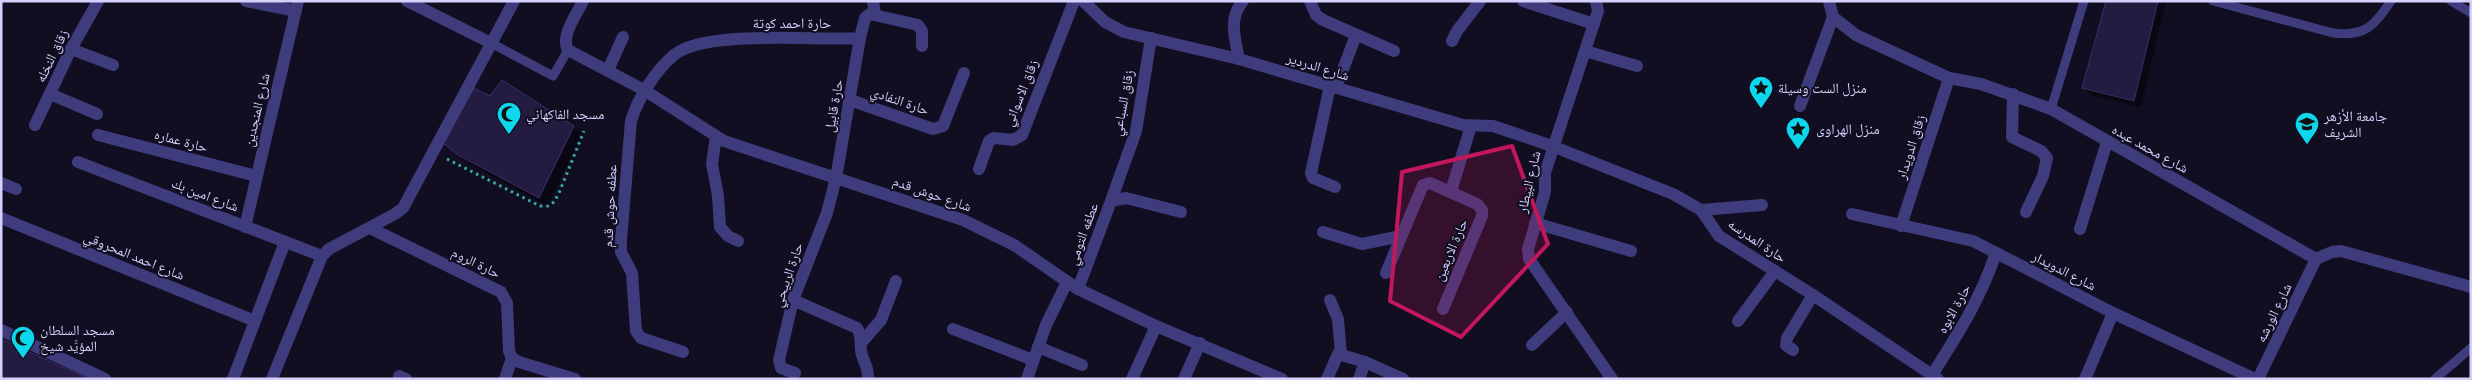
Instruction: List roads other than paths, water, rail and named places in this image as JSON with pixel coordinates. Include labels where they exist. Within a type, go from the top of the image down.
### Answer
[{"type":"street","name":"زقاق النخله","points":[[35,125],[71,49],[98,1]]},
{"type":"street","points":[[246,1],[297,6]]},
{"type":"street","points":[[407,1],[491,43]]},
{"type":"street","points":[[272,379],[322,256],[329,249],[370,228],[403,208],[514,1]]},
{"type":"street","points":[[568,50],[565,45],[566,37],[583,1]]},
{"type":"street","name":"زقاق الاسواني","points":[[979,169],[989,141],[994,138],[1013,140],[1022,135],[1074,1]]},
{"type":"street","name":"شارع الدردير","points":[[1083,1],[1105,22],[1124,32],[1239,59],[1463,125],[1492,126],[1552,146]]},
{"type":"street","points":[[1239,59],[1233,33],[1234,18],[1238,6],[1243,1]]},
{"type":"street","points":[[1310,1],[1316,15],[1323,20],[1394,51]]},
{"type":"street","points":[[1452,41],[1457,31],[1480,1]]},
{"type":"street","points":[[1523,1],[1594,24]]},
{"type":"street","name":"شارع البيطار","points":[[1596,1],[1598,11],[1552,146],[1545,173],[1545,192],[1528,249],[1529,259],[1542,281],[1567,312],[1612,379]]},
{"type":"street","points":[[1800,106],[1833,17],[1828,1]]},
{"type":"street","name":"شارع المنجدين","points":[[244,226],[297,6]]},
{"type":"street","points":[[860,38],[867,15],[874,8],[918,25],[922,30],[922,46]]},
{"type":"street","name":"شارع محمد عبده","points":[[1833,17],[1856,35],[1949,78],[1981,84],[2050,109],[2316,259]]},
{"type":"street","points":[[1335,187],[1313,178],[1310,173],[1333,87],[1356,35]]},
{"type":"street","points":[[608,70],[623,37]]},
{"type":"street","name":"حارة احمد كوتة","points":[[644,90],[675,54],[697,45],[727,39],[860,38]]},
{"type":"street","name":"حارة قابيل","points":[[836,178],[860,38]]},
{"type":"street","name":"زقاق السباعي","points":[[1111,200],[1136,131],[1151,38]]},
{"type":"street","points":[[71,49],[114,66]]},
{"type":"street","name":"شارع حوش قدم","points":[[568,50],[644,90],[724,141],[963,220],[1014,245],[1072,285],[1156,326],[1200,343],[1274,377]]},
{"type":"street","points":[[1585,51],[1637,66]]},
{"type":"street","name":"حارة النفادي","points":[[850,100],[933,129],[938,128],[943,126],[964,73]]},
{"type":"street","name":"زقاق الدويدار","points":[[1901,226],[1949,78]]},
{"type":"street","name":"عطفه حوش قدم","points":[[644,90],[636,104],[631,121],[621,252],[632,273],[636,331],[641,338],[683,352]]},
{"type":"street","points":[[50,94],[97,114]]},
{"type":"street","points":[[2012,94],[2012,137],[2041,151],[2047,158],[2043,176],[2026,212]]},
{"type":"street","points":[[1451,191],[1471,126]]},
{"type":"street","name":"حارة عماره","points":[[98,135],[256,176]]},
{"type":"street","points":[[716,136],[712,164],[718,196],[720,226],[728,236],[738,241]]},
{"type":"street","points":[[2080,229],[2107,142]]},
{"type":"street","name":"حارة المدرسه","points":[[1552,146],[1673,194],[1701,210],[1719,236],[1813,295],[1935,377]]},
{"type":"street","name":"شارع امين بك","points":[[78,162],[322,256]]},
{"type":"street","name":"حارة الربيحي","points":[[795,373],[782,368],[779,360],[793,300],[827,213],[836,178]]},
{"type":"street","points":[[1,183],[16,189]]},
{"type":"street","name":"حارة الاربعين","points":[[1386,273],[1423,185],[1430,183],[1478,204],[1482,210],[1482,216],[1442,309]]},
{"type":"street","name":"عطفه التومي","points":[[1027,379],[1046,325],[1072,285],[1111,200],[1126,198],[1181,212]]},
{"type":"street","points":[[1701,210],[1762,205]]},
{"type":"street","name":"شارع الدويدار","points":[[1852,214],[1973,241],[2113,313],[2256,379]]},
{"type":"street","name":"شارع احمد المحروقي","points":[[1,218],[255,321]]},
{"type":"street","points":[[1535,223],[1630,252]]},
{"type":"street","name":"حارة الروم","points":[[370,228],[501,292],[507,303],[509,351],[512,358]]},
{"type":"street","points":[[1323,232],[1362,244],[1401,236]]},
{"type":"street","points":[[233,379],[285,242]]},
{"type":"street","points":[[2316,259],[2332,252],[2341,252],[2471,287]]},
{"type":"street","name":"حارة الابوه","points":[[1935,377],[1970,317],[1996,253]]},
{"type":"street","name":"شارع الورشه","points":[[2256,379],[2316,259]]},
{"type":"street","points":[[1738,321],[1774,271]]},
{"type":"street","points":[[862,342],[882,320],[896,281]]},
{"type":"street","points":[[1793,350],[1786,345],[1787,338],[1813,295]]},
{"type":"street","points":[[793,300],[857,328],[862,342],[861,354],[869,370],[868,379]]},
{"type":"street","points":[[1330,300],[1338,319],[1341,354]]},
{"type":"street","points":[[1532,345],[1567,312]]},
{"type":"street","points":[[2085,379],[2113,313]]},
{"type":"street","points":[[1132,379],[1156,326]]},
{"type":"street","points":[[953,329],[1033,360]]},
{"type":"street","points":[[1,330],[104,379]]},
{"type":"street","points":[[1184,379],[1200,343]]},
{"type":"street","points":[[1038,347],[1082,365]]},
{"type":"street","points":[[1327,379],[1337,355],[1341,354],[1365,362],[1403,379]]},
{"type":"street","points":[[505,379],[512,358],[575,379]]},
{"type":"street","points":[[1360,379],[1365,362]]},
{"type":"lane","points":[[2050,109],[2084,1]]},
{"type":"lane","points":[[2213,1],[2334,33],[2350,35],[2366,30],[2379,19],[2391,1]]},
{"type":"lane","points":[[2451,1],[2471,13]]},
{"type":"lane","points":[[491,43],[553,76],[568,50]]},
{"type":"lane","points":[[2435,379],[2471,348]]},
{"type":"place","name":"منزل الست وسيلة","points":[[1761,109]]},
{"type":"place","name":"مسجد الفاكهاني","points":[[509,135]]},
{"type":"place","name":"جامعة الأزهر الشريف","points":[[2307,145]]},
{"type":"place","name":"منزل الهراوى","points":[[1798,150]]},
{"type":"place","name":"مسجد السلطان المؤيَّد شيخ","points":[[23,359]]}]
